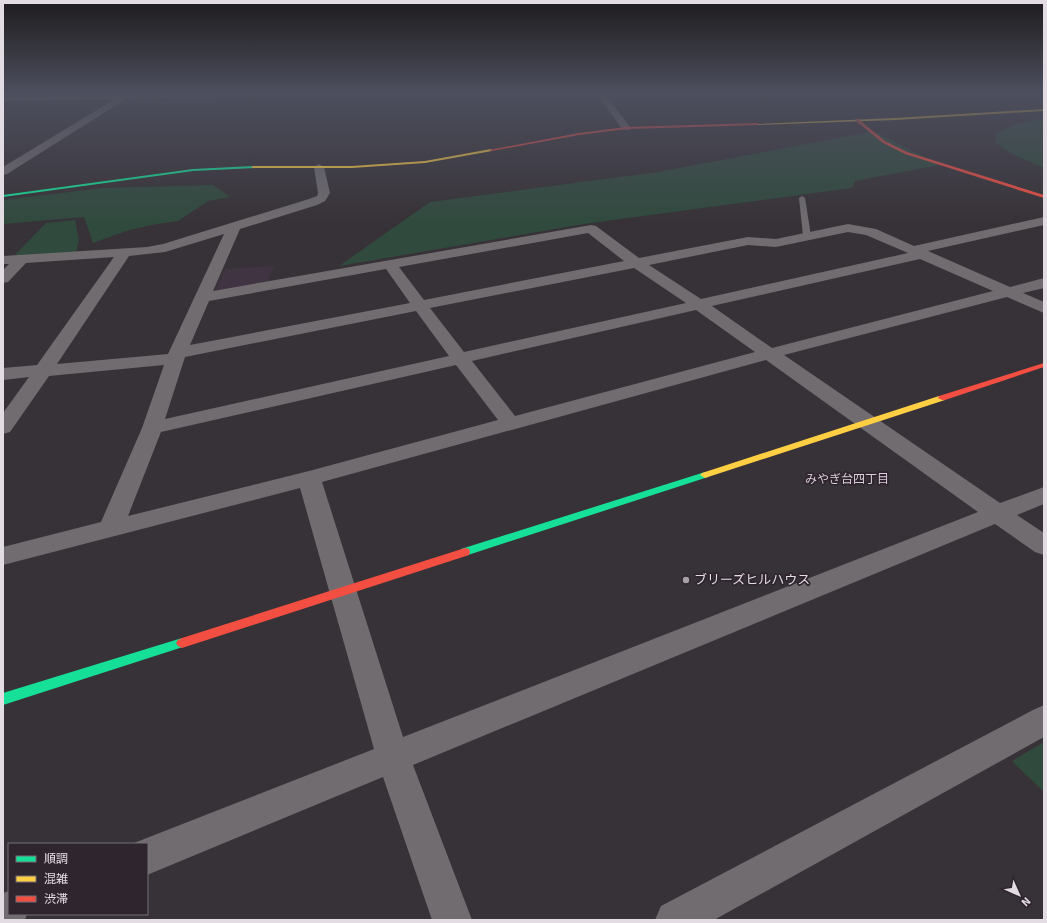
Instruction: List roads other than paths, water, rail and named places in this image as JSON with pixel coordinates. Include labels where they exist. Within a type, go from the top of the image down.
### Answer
[{"type":"street","points":[[3,172],[61,136]]},
{"type":"street","points":[[3,196],[193,170],[245,167],[375,166],[425,162],[568,136]]},
{"type":"street","points":[[877,136],[884,142],[906,153],[1044,197]]},
{"type":"street","points":[[3,260],[164,248],[302,207],[321,198],[324,193],[319,167]]},
{"type":"street","points":[[152,428],[698,304],[1044,221]]},
{"type":"street","points":[[111,528],[152,428],[176,356],[234,227]]},
{"type":"street","points":[[3,374],[176,356],[418,306],[748,241],[776,243],[848,228],[871,232],[1044,308]]},
{"type":"street","points":[[203,297],[591,229],[636,263],[698,304],[1044,546]]},
{"type":"street","points":[[3,428],[126,252]]},
{"type":"street","points":[[3,279],[23,258]]},
{"type":"street","points":[[390,264],[418,306],[461,358],[511,424]]},
{"type":"street","points":[[3,556],[309,478],[768,354],[1044,283]]},
{"type":"street","points":[[3,699],[344,591],[1044,365]]},
{"type":"street","points":[[309,478],[393,757],[452,920]]},
{"type":"street","points":[[148,856],[1044,495]]},
{"type":"street","points":[[675,920],[1044,720]]},
{"type":"lane","points":[[802,198],[807,236]]},
{"type":"place","name":"ブリーズヒルハウス","points":[[686,580]]},
{"type":"district","name":"みやぎ台四丁目","points":[[847,479]]}]
